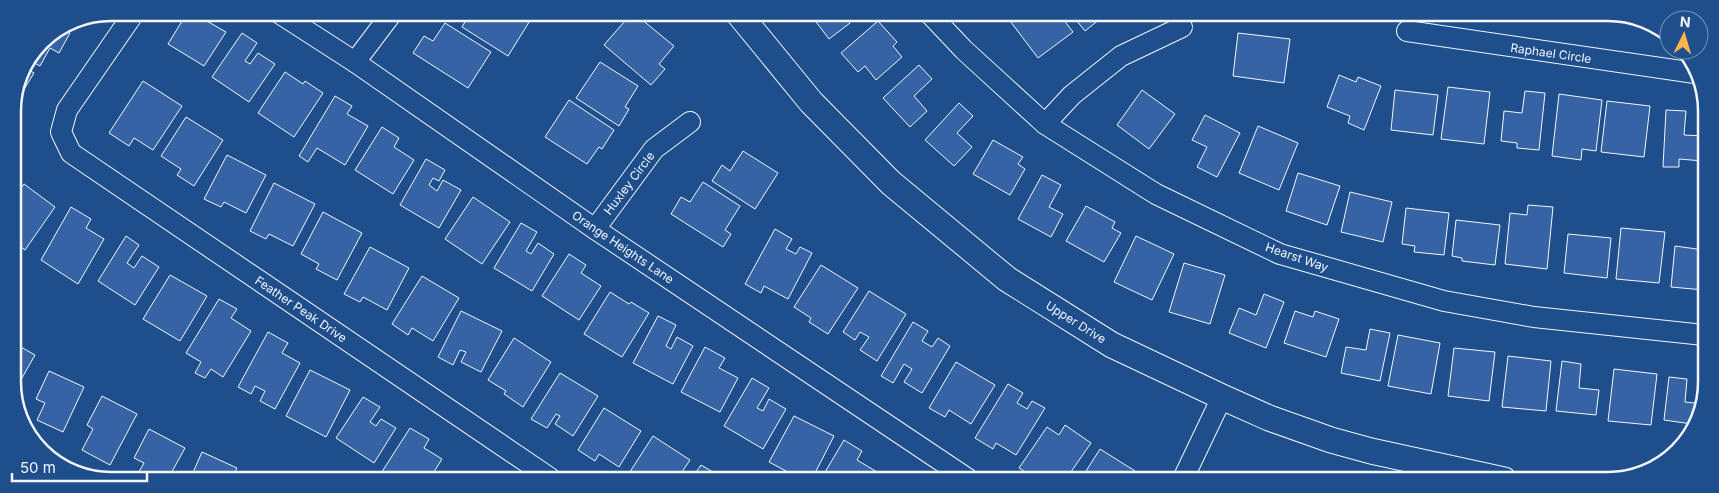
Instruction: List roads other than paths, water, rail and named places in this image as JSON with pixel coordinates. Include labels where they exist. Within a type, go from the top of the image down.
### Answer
[{"type":"main road","name":"Upper Drive","points":[[745,21],[811,102],[891,183],[1007,279],[1112,345],[1269,418],[1371,452],[1466,472]]},
{"type":"street","name":"Feather Peak Drive","points":[[128,21],[68,110],[61,132],[71,153],[541,472]]},
{"type":"street","name":"Orange Heights Lane","points":[[291,21],[355,62],[595,229],[958,472]]},
{"type":"street","points":[[355,62],[386,21]]},
{"type":"street","name":"Hearst Way","points":[[937,21],[964,50],[1045,124],[1156,194],[1280,254],[1444,301],[1534,316],[1698,334]]},
{"type":"street","points":[[1045,124],[1072,94],[1121,56],[1182,26]]},
{"type":"street","name":"Raphael Circle","points":[[1408,31],[1688,72]]},
{"type":"street","name":"Huxley Circle","points":[[595,229],[654,149],[690,122]]},
{"type":"street","points":[[1186,472],[1222,397]]}]
